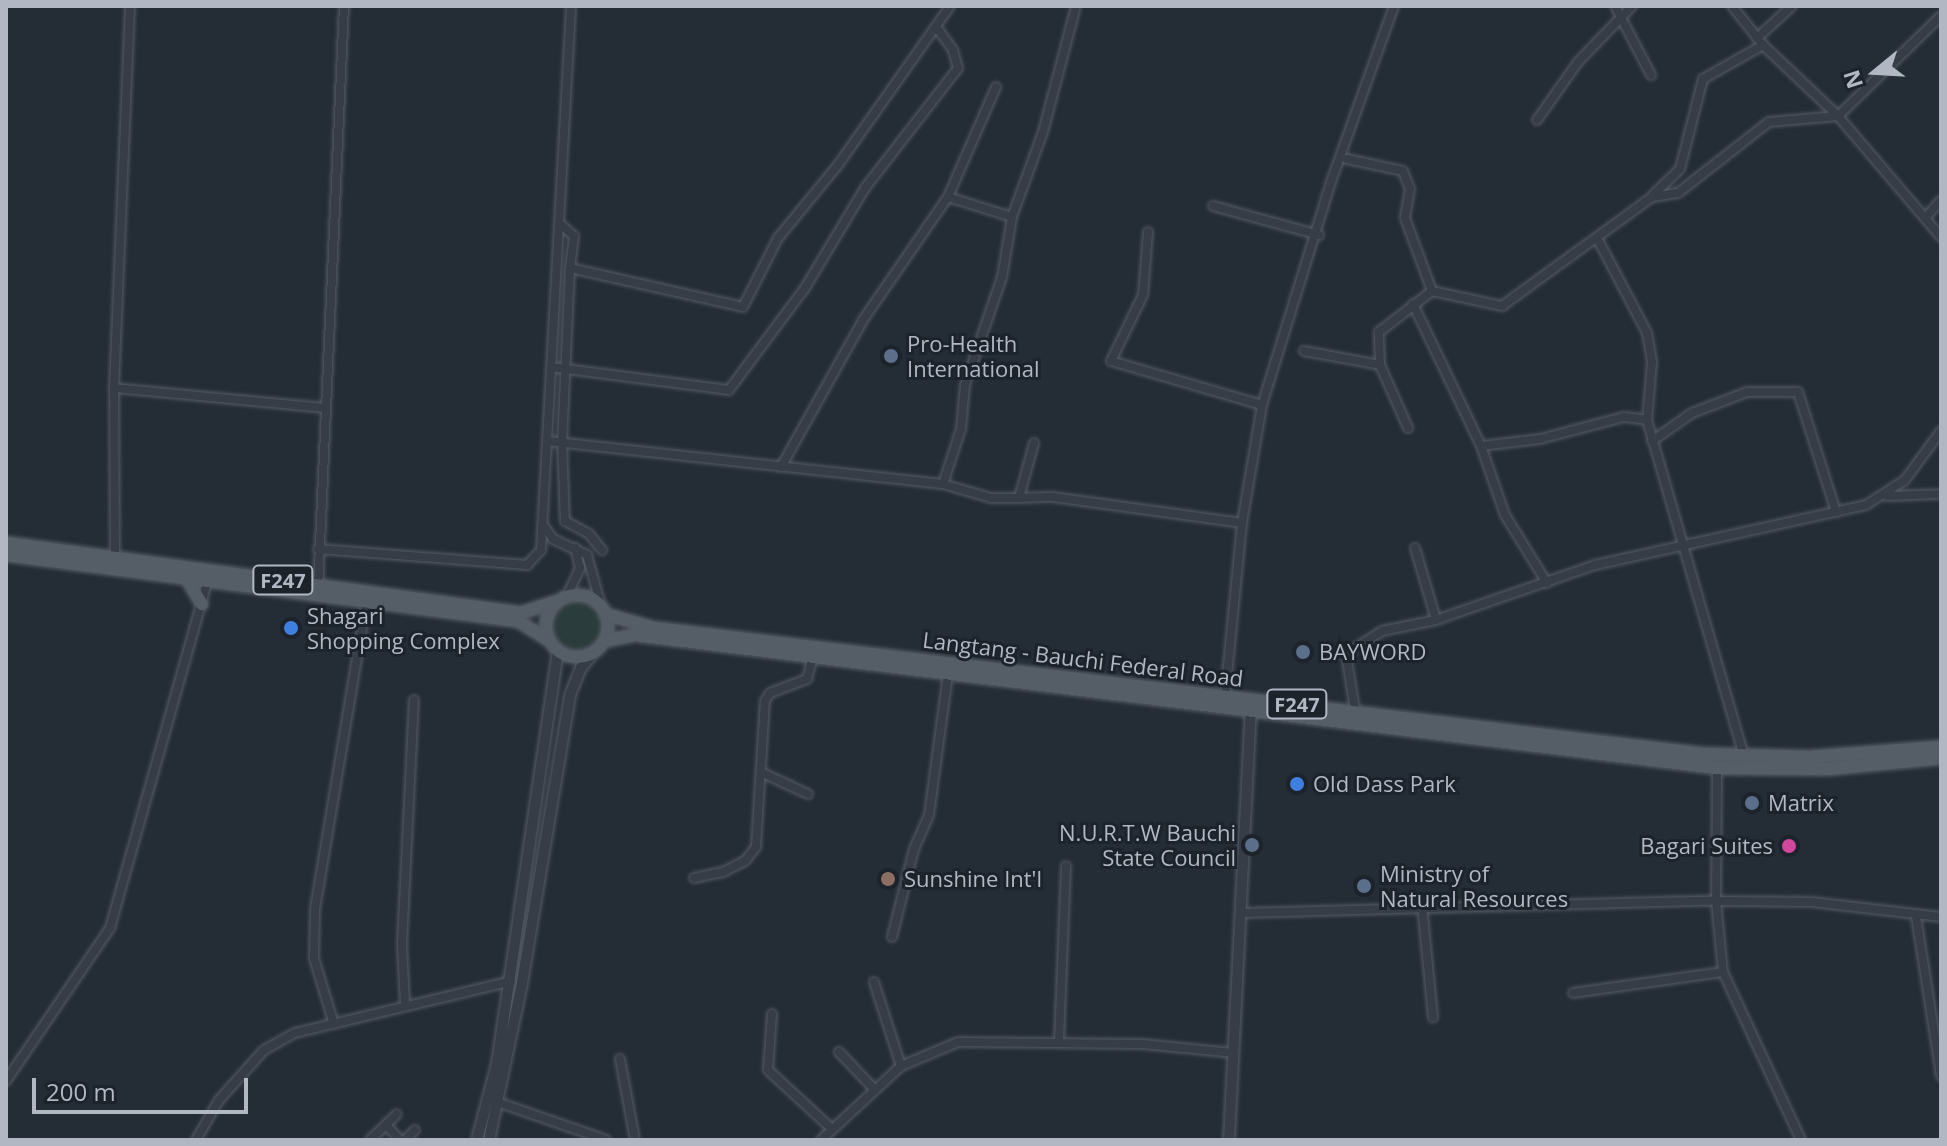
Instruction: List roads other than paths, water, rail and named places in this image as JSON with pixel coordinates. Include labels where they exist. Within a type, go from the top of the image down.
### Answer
[{"type":"main road","name":"F247","points":[[6,543],[317,598],[518,621],[549,640],[558,651],[577,657],[599,646]]},
{"type":"main road","name":"F247","points":[[6,555],[188,581],[208,578],[318,584],[521,613],[562,598],[587,596],[604,611]]},
{"type":"main road","points":[[188,581],[202,604]]},
{"type":"main road","points":[[549,640],[548,614],[562,598]]},
{"type":"main road","name":"Langtang - Bauchi Federal Road","points":[[604,611],[628,625],[1355,710],[1460,727],[1744,756],[1858,756],[1941,747]]},
{"type":"main road","points":[[599,646],[604,611]]},
{"type":"main road","name":"Langtang - Bauchi Federal Road","points":[[599,646],[635,635],[1717,768],[1827,769],[1941,758]]},
{"type":"street","points":[[115,560],[114,388],[130,6]]},
{"type":"street","points":[[317,598],[344,6]]},
{"type":"street","points":[[318,549],[527,565],[541,550],[571,6]]},
{"type":"street","points":[[570,268],[743,307],[778,238],[937,28],[950,6]]},
{"type":"street","points":[[943,484],[961,429],[965,385],[1002,277],[1012,217],[1043,132],[1076,6]]},
{"type":"street","points":[[1225,695],[1242,523],[1262,405],[1319,235],[1331,182],[1394,6]]},
{"type":"street","points":[[1615,6],[1651,75]]},
{"type":"street","points":[[1537,120],[1578,62],[1632,6]]},
{"type":"street","points":[[1732,6],[1760,42],[1838,116],[1941,237]]},
{"type":"street","points":[[1408,428],[1380,365],[1379,332],[1432,291],[1502,306],[1652,197],[1680,169],[1703,79],[1760,42],[1792,6]]},
{"type":"street","points":[[1652,197],[1678,193],[1769,122],[1838,116],[1941,16]]},
{"type":"street","points":[[551,367],[729,390],[805,288],[865,188],[958,68],[953,50],[937,28]]},
{"type":"street","points":[[781,467],[856,332],[948,197],[996,87]]},
{"type":"street","points":[[1347,159],[1403,171],[1410,189],[1405,218],[1432,291]]},
{"type":"street","points":[[948,197],[1012,217]]},
{"type":"street","points":[[1925,218],[1941,200]]},
{"type":"street","points":[[1213,206],[1319,235]]},
{"type":"street","points":[[559,223],[568,225],[574,236],[562,441],[565,521],[589,534],[602,550]]},
{"type":"street","points":[[1148,232],[1143,295],[1111,361],[1262,405]]},
{"type":"street","points":[[1597,238],[1647,333],[1652,362],[1647,420],[1681,547],[1744,756]]},
{"type":"street","points":[[1413,304],[1481,446],[1505,515],[1547,583]]},
{"type":"street","points":[[1304,351],[1380,365]]},
{"type":"street","points":[[114,388],[324,408]]},
{"type":"street","points":[[1652,441],[1692,413],[1747,392],[1798,392],[1836,512]]},
{"type":"street","points":[[1481,446],[1540,439],[1624,417],[1647,420]]},
{"type":"street","points":[[1887,496],[1941,431]]},
{"type":"street","points":[[547,441],[943,484],[991,498],[1053,497],[1242,523]]},
{"type":"street","points":[[1019,498],[1034,443]]},
{"type":"street","points":[[1355,710],[1346,654],[1382,631],[1436,620],[1595,565],[1836,512],[1887,496],[1941,494]]},
{"type":"street","points":[[542,525],[553,539],[587,555],[604,611]]},
{"type":"street","points":[[562,598],[580,568],[575,547]]},
{"type":"street","points":[[1415,548],[1436,620]]},
{"type":"street","points":[[6,1081],[110,928],[208,578]]},
{"type":"street","points":[[333,1021],[314,958],[315,909],[366,604]]},
{"type":"street","points":[[477,1140],[488,1112],[516,982],[570,695],[581,668],[599,646]]},
{"type":"street","points":[[489,1140],[500,1103],[558,651]]},
{"type":"street","points":[[694,878],[723,872],[745,861],[756,847],[765,701],[770,693],[807,679],[813,657]]},
{"type":"street","points":[[892,937],[914,849],[929,815],[948,675]]},
{"type":"street","points":[[1229,1140],[1252,699]]},
{"type":"street","points":[[405,1004],[402,944],[414,700]]},
{"type":"street","points":[[1717,768],[1716,901],[1723,972],[1801,1140]]},
{"type":"street","points":[[761,772],[808,794]]},
{"type":"street","points":[[1059,1041],[1066,866]]},
{"type":"street","points":[[1242,913],[1422,905],[1716,901],[1812,902],[1941,917]]},
{"type":"street","points":[[1422,905],[1433,1017]]},
{"type":"street","points":[[1916,916],[1941,1076]]},
{"type":"street","points":[[1573,993],[1723,972]]},
{"type":"street","points":[[196,1140],[219,1100],[264,1050],[333,1021],[516,982]]},
{"type":"street","points":[[874,982],[901,1066]]},
{"type":"street","points":[[772,1014],[768,1070],[832,1129]]},
{"type":"street","points":[[821,1140],[873,1088],[901,1066],[973,1040],[1059,1041],[1233,1053]]},
{"type":"street","points":[[839,1052],[873,1088]]},
{"type":"street","points":[[620,1059],[635,1140]]},
{"type":"street","points":[[500,1103],[606,1140]]},
{"type":"street","points":[[370,1140],[397,1114]]},
{"type":"street","points":[[386,1125],[402,1140],[415,1130]]},
{"type":"place","name":"Pro-Health International","points":[[891,356]]},
{"type":"place","name":"Shagari Shopping Complex","points":[[291,628]]},
{"type":"place","name":"BAYWORD","points":[[1303,652]]},
{"type":"place","name":"Old Dass Park","points":[[1297,784]]},
{"type":"place","name":"Matrix","points":[[1752,803]]},
{"type":"place","name":"N.U.R.T.W Bauchi State Council","points":[[1252,845]]},
{"type":"place","name":"Bagari Suites","points":[[1789,846]]},
{"type":"place","name":"Sunshine Int'l","points":[[888,879]]},
{"type":"place","name":"Ministry of Natural Resources","points":[[1364,886]]}]
